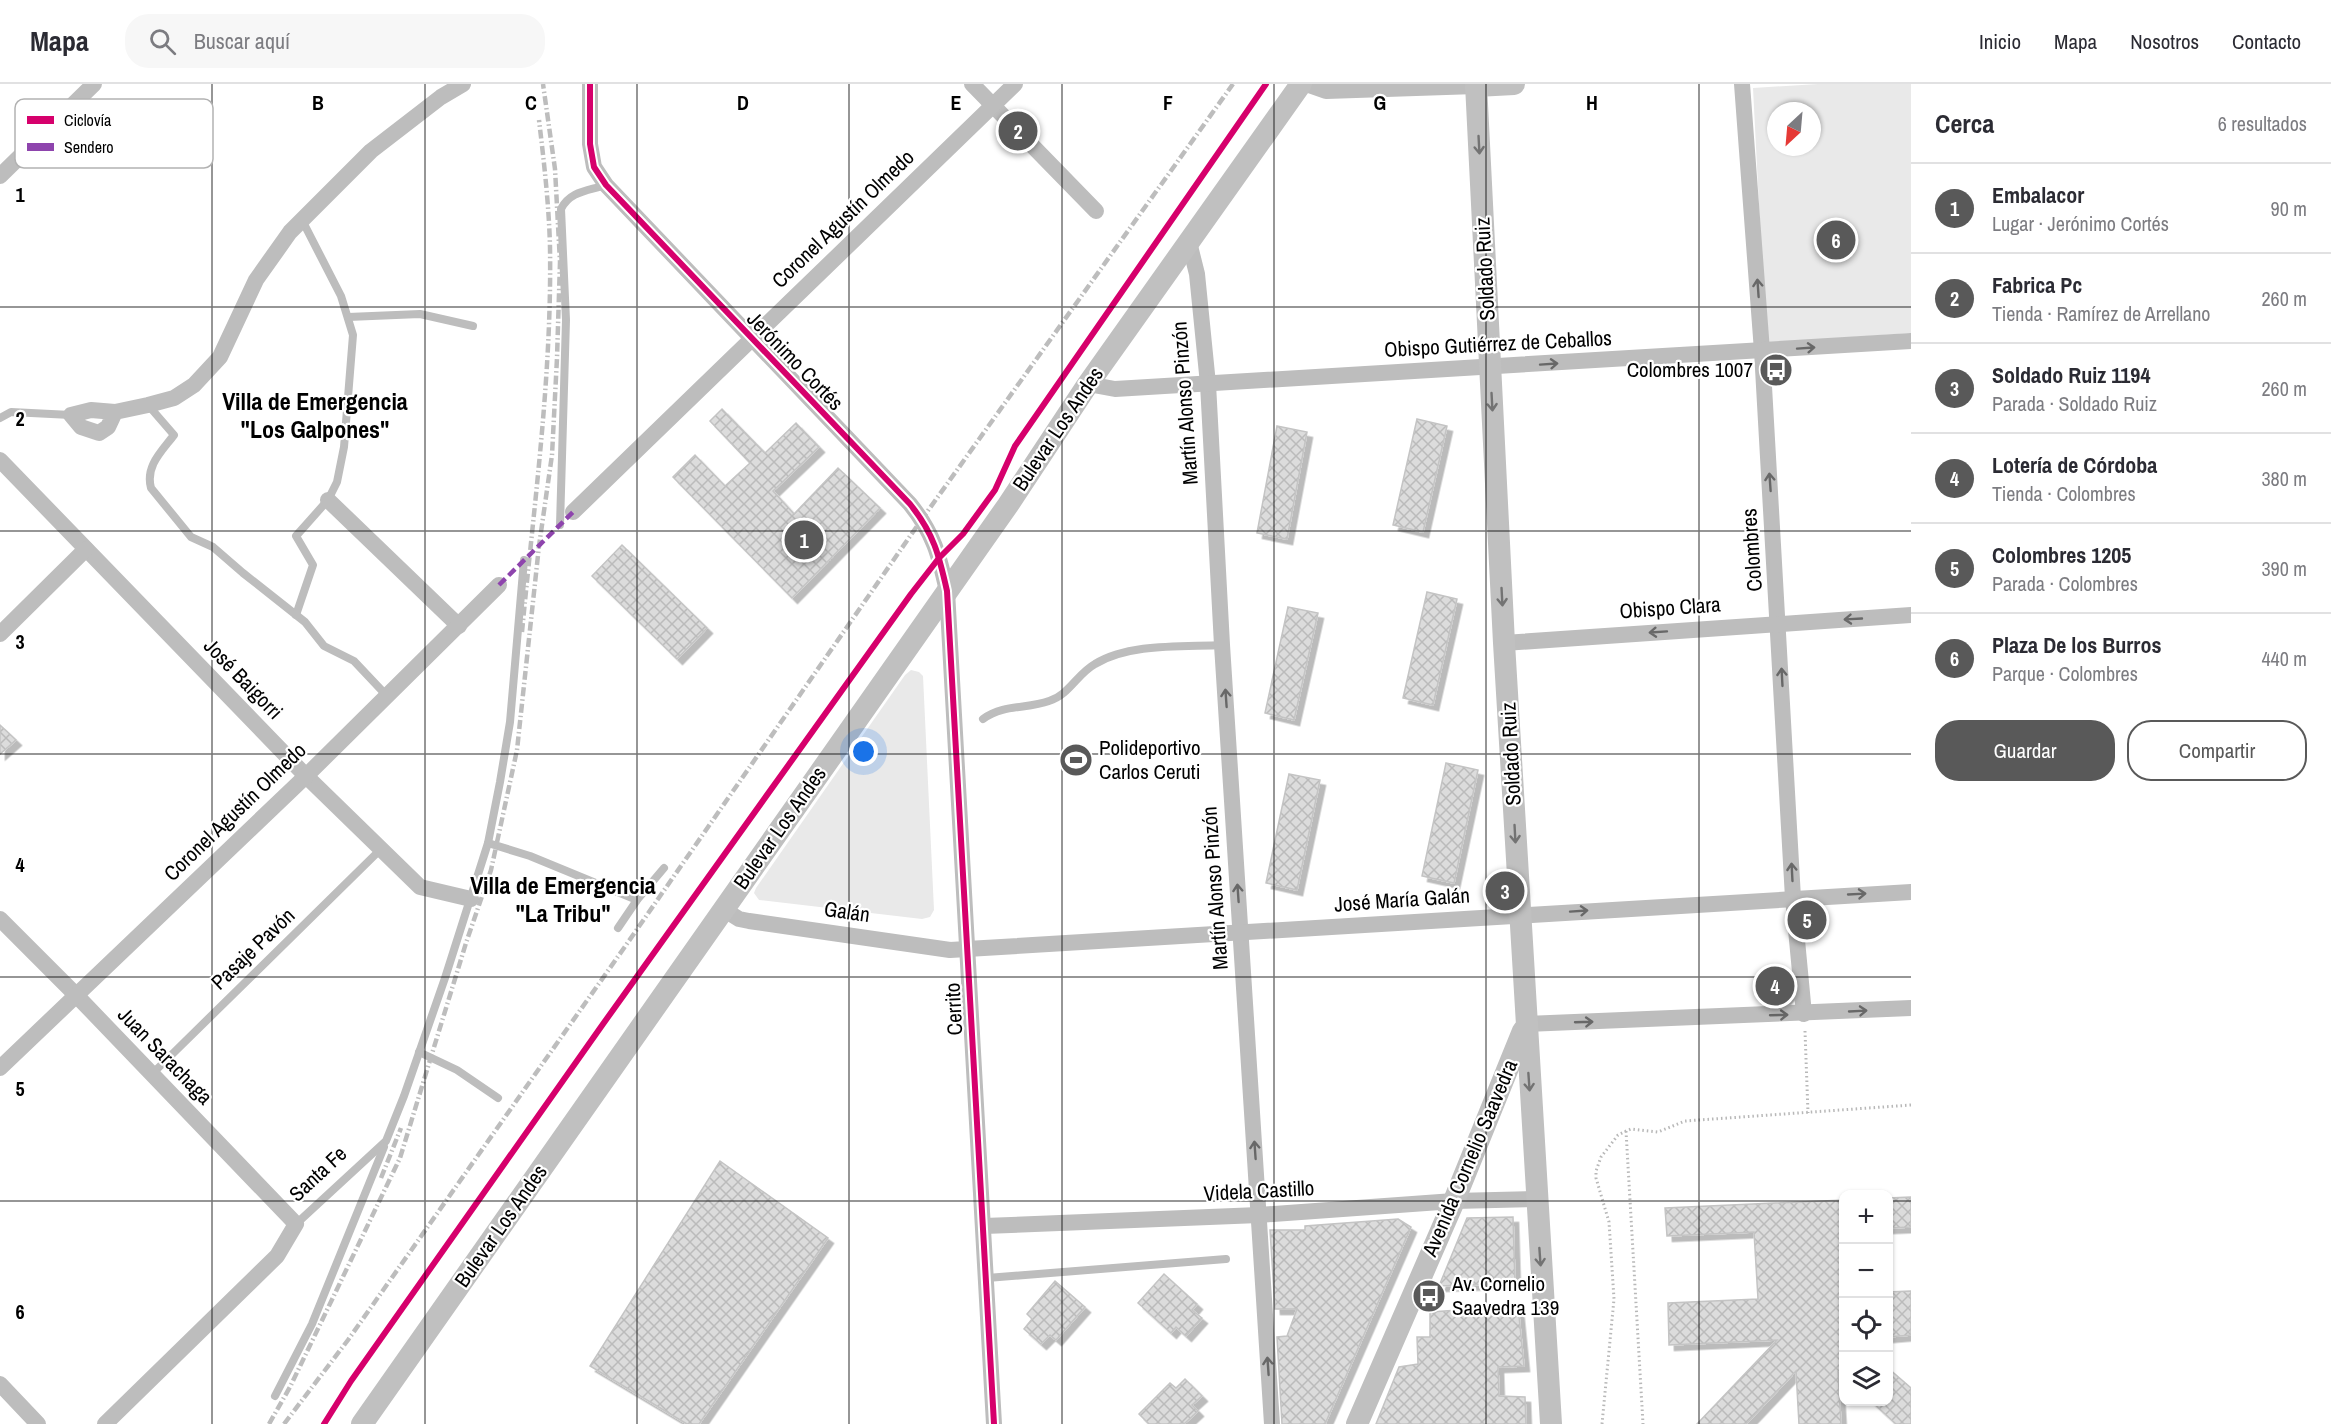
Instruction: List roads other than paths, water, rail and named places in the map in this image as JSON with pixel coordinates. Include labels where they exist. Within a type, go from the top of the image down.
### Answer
[{"type":"main road","name":"Bulevar Los Andes","points":[[362,1424],[947,591],[1088,384],[1304,84]]},
{"type":"main road","points":[[1476,85],[1514,84]]},
{"type":"main road","name":"Soldado Ruiz","points":[[1476,85],[1504,643],[1551,1424]]},
{"type":"main road","name":"Avenida Cornelio Saavedra","points":[[1357,1424],[1454,1201],[1526,1024]]},
{"type":"street","points":[[71,415],[81,427],[99,433],[108,427],[115,412],[174,398],[194,385],[220,357],[256,280],[290,232],[371,151],[441,97],[463,84]]},
{"type":"street","name":"Jerónimo Cortés","points":[[590,84],[590,144],[594,167],[606,185],[922,519],[931,532],[947,591]]},
{"type":"street","points":[[972,84],[1096,211]]},
{"type":"street","name":"Coronel Agustín Olmedo","points":[[573,512],[1016,84]]},
{"type":"street","points":[[1304,84],[1326,91],[1476,85]]},
{"type":"street","name":"Colombres","points":[[1742,84],[1762,351],[1793,898],[1804,1014]]},
{"type":"street","points":[[76,99],[90,85]]},
{"type":"street","points":[[0,176],[15,161]]},
{"type":"street","name":"Martín Alonso Pinzón","points":[[1189,242],[1197,274],[1208,384],[1222,645],[1272,1424]]},
{"type":"street","name":"Obispo Gutiérrez de Ceballos","points":[[1088,384],[1115,389],[1911,341]]},
{"type":"street","name":"José Baigorri","points":[[0,460],[306,776],[420,887],[471,899]]},
{"type":"street","points":[[328,500],[459,626]]},
{"type":"street","points":[[0,634],[86,549]]},
{"type":"street","name":"Coronel Agustín Olmedo","points":[[0,1068],[306,776],[499,585]]},
{"type":"street","name":"Cerrito","points":[[947,591],[994,1424]]},
{"type":"street","name":"Obispo Clara","points":[[1504,643],[1911,615]]},
{"type":"street","name":"José María Galán","points":[[968,949],[1911,892]]},
{"type":"street","name":"Galán","points":[[723,909],[739,919],[749,921],[950,950],[968,949]]},
{"type":"street","name":"Juan Sarachaga","points":[[0,919],[296,1224]]},
{"type":"street","points":[[1526,1024],[1911,1008]]},
{"type":"street","name":"Videla Castillo","points":[[984,1226],[1259,1215],[1454,1201],[1537,1199]]},
{"type":"street","name":"Santa Fe","points":[[105,1424],[277,1256],[296,1224]]},
{"type":"street","points":[[0,1384],[38,1424]]},
{"type":"lane","points":[[560,525],[566,320],[561,209],[566,199],[572,195],[606,185]]},
{"type":"lane","points":[[296,615],[313,565],[296,536],[328,500],[337,482],[344,447],[353,335],[341,296],[302,220]]},
{"type":"lane","points":[[348,317],[420,314],[473,326]]},
{"type":"lane","points":[[148,405],[174,435],[152,463],[148,478],[152,488],[190,537],[213,547],[305,622],[324,646],[354,661],[387,696]]},
{"type":"lane","points":[[0,418],[11,412],[71,415]]},
{"type":"lane","name":"Santa Fe","points":[[296,1224],[386,1141],[419,1052],[488,843],[510,722],[524,560]]},
{"type":"lane","points":[[983,719],[992,712],[1046,703],[1062,696],[1094,664],[1123,651],[1222,645]]},
{"type":"lane","points":[[488,843],[530,856],[637,900]]},
{"type":"lane","name":"Pasaje Pavón","points":[[151,1075],[381,849]]},
{"type":"lane","points":[[618,928],[637,900],[664,868]]},
{"type":"lane","points":[[419,1052],[457,1070],[498,1098]]},
{"type":"lane","points":[[275,1396],[312,1324],[386,1141]]},
{"type":"lane","points":[[987,1278],[1226,1259]]},
{"type":"railway","points":[[269,1424],[290,1387],[400,1158],[466,943],[491,870],[517,750],[539,546],[552,455],[557,358],[560,262],[555,169],[543,84]]},
{"type":"railway","points":[[284,1424],[348,1340],[922,519],[1233,84]]},
{"type":"railway","points":[[522,632],[545,392],[550,295],[549,215],[539,120]]},
{"type":"railway","points":[[381,1178],[401,1128]]},
{"type":"place","name":"Fabrica Pc","points":[[1018,131]]},
{"type":"place","name":"Plaza De los Burros","points":[[1836,240]]},
{"type":"place","name":"Colombres 1007","points":[[1776,370]]},
{"type":"place","name":"Embalacor","points":[[804,540]]},
{"type":"place","name":"Polideportivo Carlos Ceruti","points":[[1076,760]]},
{"type":"place","name":"Soldado Ruiz 1194","points":[[1505,891]]},
{"type":"place","name":"Colombres 1205","points":[[1807,920]]},
{"type":"place","name":"Lotería de Córdoba","points":[[1775,986]]},
{"type":"place","name":"Av. Cornelio Saavedra 139","points":[[1429,1296]]},
{"type":"district","name":"Villa de Emergencia \"Los Galpones\"","points":[[315,416]]},
{"type":"district","name":"Villa de Emergencia \"La Tribu\"","points":[[563,900]]}]
